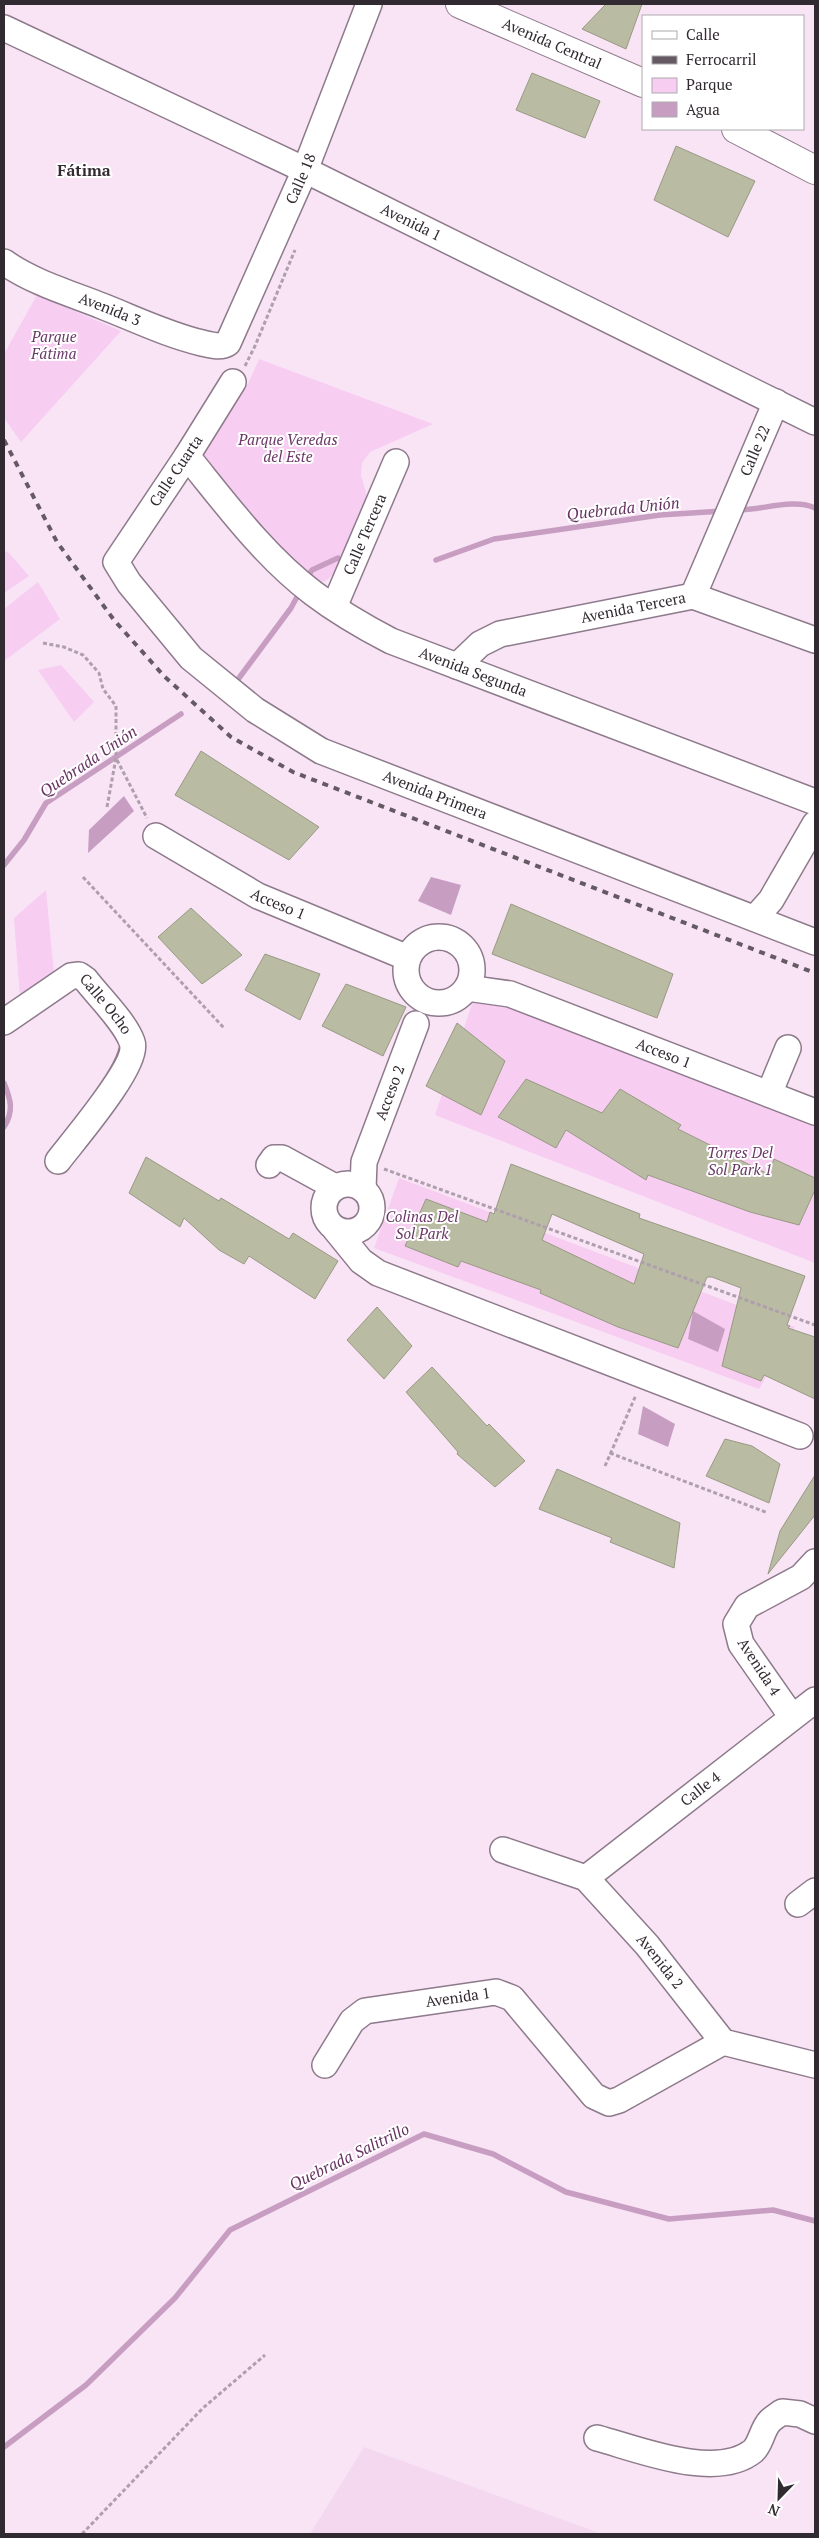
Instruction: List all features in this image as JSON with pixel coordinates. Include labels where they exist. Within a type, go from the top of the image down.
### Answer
[{"type":"main road","name":"Avenida Central","points":[[460,4],[488,9],[642,83]]},
{"type":"main road","points":[[738,130],[815,170]]},
{"type":"street","name":"Calle 18","points":[[220,346],[231,339],[306,170],[369,4]]},
{"type":"street","name":"Avenida 1","points":[[4,28],[306,170],[815,422]]},
{"type":"street","name":"Avenida 3","points":[[4,262],[14,269],[56,287],[179,337],[220,346]]},
{"type":"street","name":"Calle Cuarta","points":[[117,558],[187,456],[233,382]]},
{"type":"street","name":"Calle 22","points":[[693,596],[776,402]]},
{"type":"street","name":"Avenida Segunda","points":[[187,456],[240,522],[285,569],[313,593],[391,641],[815,802]]},
{"type":"street","name":"Calle Tercera","points":[[334,607],[396,462]]},
{"type":"street","name":"Avenida Primera","points":[[117,558],[116,564],[124,576],[191,658],[254,710],[322,751],[815,942]]},
{"type":"street","name":"Avenida Tercera","points":[[457,666],[480,644],[500,634],[693,596],[815,640]]},
{"type":"street","points":[[755,918],[771,900],[815,824]]},
{"type":"street","name":"Acceso 1","points":[[156,836],[258,896],[408,958]]},
{"type":"street","points":[[439,937],[458,943],[465,950],[469,978],[449,1002],[427,998],[407,976],[408,958],[421,943],[439,937]]},
{"type":"street","name":"Calle Ocho","points":[[4,1022],[71,976],[78,975],[92,987],[127,1032],[133,1044],[133,1054],[122,1076],[58,1161]]},
{"type":"street","name":"Acceso 1","points":[[469,978],[815,1112]]},
{"type":"street","name":"Acceso 2","points":[[355,1241],[329,1224],[324,1214],[324,1204],[328,1195],[354,1190],[427,998]]},
{"type":"street","points":[[769,1094],[788,1048]]},
{"type":"street","points":[[268,1165],[274,1158],[282,1158],[370,1197],[372,1216],[355,1241],[378,1272],[800,1436]]},
{"type":"street","name":"Avenida 4","points":[[792,1717],[741,1644],[736,1624],[747,1606],[801,1577],[815,1562]]},
{"type":"street","name":"Calle 4","points":[[586,1878],[815,1700]]},
{"type":"street","name":"Avenida 2","points":[[504,1850],[586,1878],[647,1945],[723,2042]]},
{"type":"street","name":"Avenida 1","points":[[325,2065],[352,2021],[365,2011],[496,1992],[512,1998],[594,2096],[601,2102],[609,2104],[620,2100],[723,2042]]},
{"type":"street","points":[[723,2042],[815,2065]]},
{"type":"street","points":[[597,2438],[670,2458],[711,2464],[738,2460],[754,2450],[769,2422],[782,2412],[800,2414],[815,2421]]},
{"type":"path","points":[[43,643],[64,647],[83,655],[99,673],[103,689],[116,706],[116,758],[107,807]]},
{"type":"path","points":[[116,758],[156,836]]},
{"type":"path","points":[[83,877],[225,1029]]},
{"type":"path","points":[[364,1162],[815,1325]]},
{"type":"path","points":[[354,1190],[376,1217],[366,1233],[355,1241]]},
{"type":"path","points":[[605,1466],[644,1376]]},
{"type":"path","points":[[610,1454],[768,1513]]},
{"type":"path","points":[[82,2534],[203,2408],[265,2354]]},
{"type":"shaded area","points":[[364,2447],[602,2534],[310,2534]]},
{"type":"green space","name":"Parque Fátima","points":[[37,295],[121,331],[21,442],[4,418],[4,354]]},
{"type":"green space","name":"Parque Veredas del Este","points":[[259,359],[433,424],[370,452],[362,463],[361,475],[368,500],[334,573],[323,582],[314,582],[249,521],[197,452],[241,381],[248,384]]},
{"type":"green space","points":[[7,551],[29,576],[4,593],[4,554]]},
{"type":"green space","points":[[38,582],[60,619],[4,661],[4,609]]},
{"type":"green space","points":[[61,665],[94,702],[74,722],[38,670]]},
{"type":"green space","points":[[46,890],[54,974],[20,998],[14,918]]},
{"type":"green space","name":"Torres Del Sol Park 1","points":[[475,995],[815,1116],[815,1263],[435,1115]]},
{"type":"green space","name":"Colinas Del Sol Park","points":[[399,1178],[795,1327],[759,1389],[374,1248]]},
{"type":"water","points":[[124,796],[134,811],[88,853],[89,830]]},
{"type":"water","points":[[431,877],[461,885],[451,915],[418,901]]},
{"type":"water","points":[[693,1311],[725,1329],[718,1352],[688,1339]]},
{"type":"water","points":[[643,1406],[675,1424],[668,1447],[638,1434]]},
{"type":"building","points":[[606,4],[642,4],[626,49],[582,29]]},
{"type":"building","points":[[532,73],[600,101],[585,138],[516,110]]},
{"type":"building","points":[[676,146],[755,181],[728,237],[654,200]]},
{"type":"building","points":[[201,751],[319,827],[289,860],[175,795]]},
{"type":"building","points":[[511,904],[673,974],[657,1018],[492,954]]},
{"type":"building","points":[[191,908],[242,955],[202,984],[158,937]]},
{"type":"building","points":[[265,954],[320,974],[300,1020],[245,990]]},
{"type":"building","points":[[346,984],[406,1007],[383,1056],[322,1026]]},
{"type":"building","points":[[457,1023],[505,1061],[481,1115],[426,1086]]},
{"type":"building","points":[[526,1079],[602,1113],[620,1089],[681,1125],[678,1129],[768,1174],[774,1159],[815,1178],[815,1190],[799,1225],[750,1212],[648,1175],[646,1180],[566,1130],[556,1148],[498,1117]]},
{"type":"building","points":[[146,1157],[219,1201],[221,1198],[289,1239],[293,1233],[338,1261],[315,1299],[249,1256],[244,1264],[219,1250],[184,1218],[180,1227],[129,1193]]},
{"type":"building","points":[[511,1164],[640,1214],[639,1218],[805,1276],[787,1325],[790,1326],[788,1328],[815,1337],[815,1399],[764,1375],[761,1381],[722,1366],[741,1288],[712,1277],[707,1277],[678,1348],[618,1327],[540,1293],[541,1290],[461,1261],[458,1267],[405,1246],[426,1199],[487,1222],[490,1212],[494,1214]],"holes":[[[552,1214],[644,1254],[634,1284],[542,1240]]]},
{"type":"building","points":[[377,1307],[412,1346],[384,1379],[347,1340]]},
{"type":"building","points":[[432,1367],[487,1426],[489,1424],[525,1461],[495,1487],[457,1454],[458,1452],[406,1392]]},
{"type":"building","points":[[725,1439],[752,1446],[780,1464],[769,1503],[706,1476]]},
{"type":"building","points":[[557,1469],[680,1523],[674,1568],[610,1542],[612,1538],[539,1509]]},
{"type":"building","points":[[815,1475],[815,1515],[768,1574],[780,1531]]},
{"type":"waterway","name":"Quebrada Unión","points":[[738,510],[788,504],[807,505],[815,508]]},
{"type":"waterway","name":"Quebrada Unión","points":[[436,560],[494,539],[660,515],[723,511]]},
{"type":"waterway","name":"Quebrada Unión","points":[[308,576],[312,570],[338,558]]},
{"type":"waterway","name":"Quebrada Unión","points":[[239,678],[291,608],[298,595]]},
{"type":"waterway","name":"Quebrada Unión","points":[[4,865],[24,840],[46,803],[181,714]]},
{"type":"waterway","name":"Quebrada Unión","points":[[4,1083],[10,1105],[9,1116],[4,1127]]},
{"type":"waterway","name":"Quebrada Salitrillo","points":[[4,2447],[86,2385],[175,2298],[230,2230],[424,2134],[493,2154],[566,2192],[669,2219],[773,2210],[815,2221]]},
{"type":"railway","points":[[4,440],[57,542],[114,620],[164,676],[231,737],[293,772],[815,973]]},
{"type":"district","name":"Fátima","points":[[84,170]]}]
